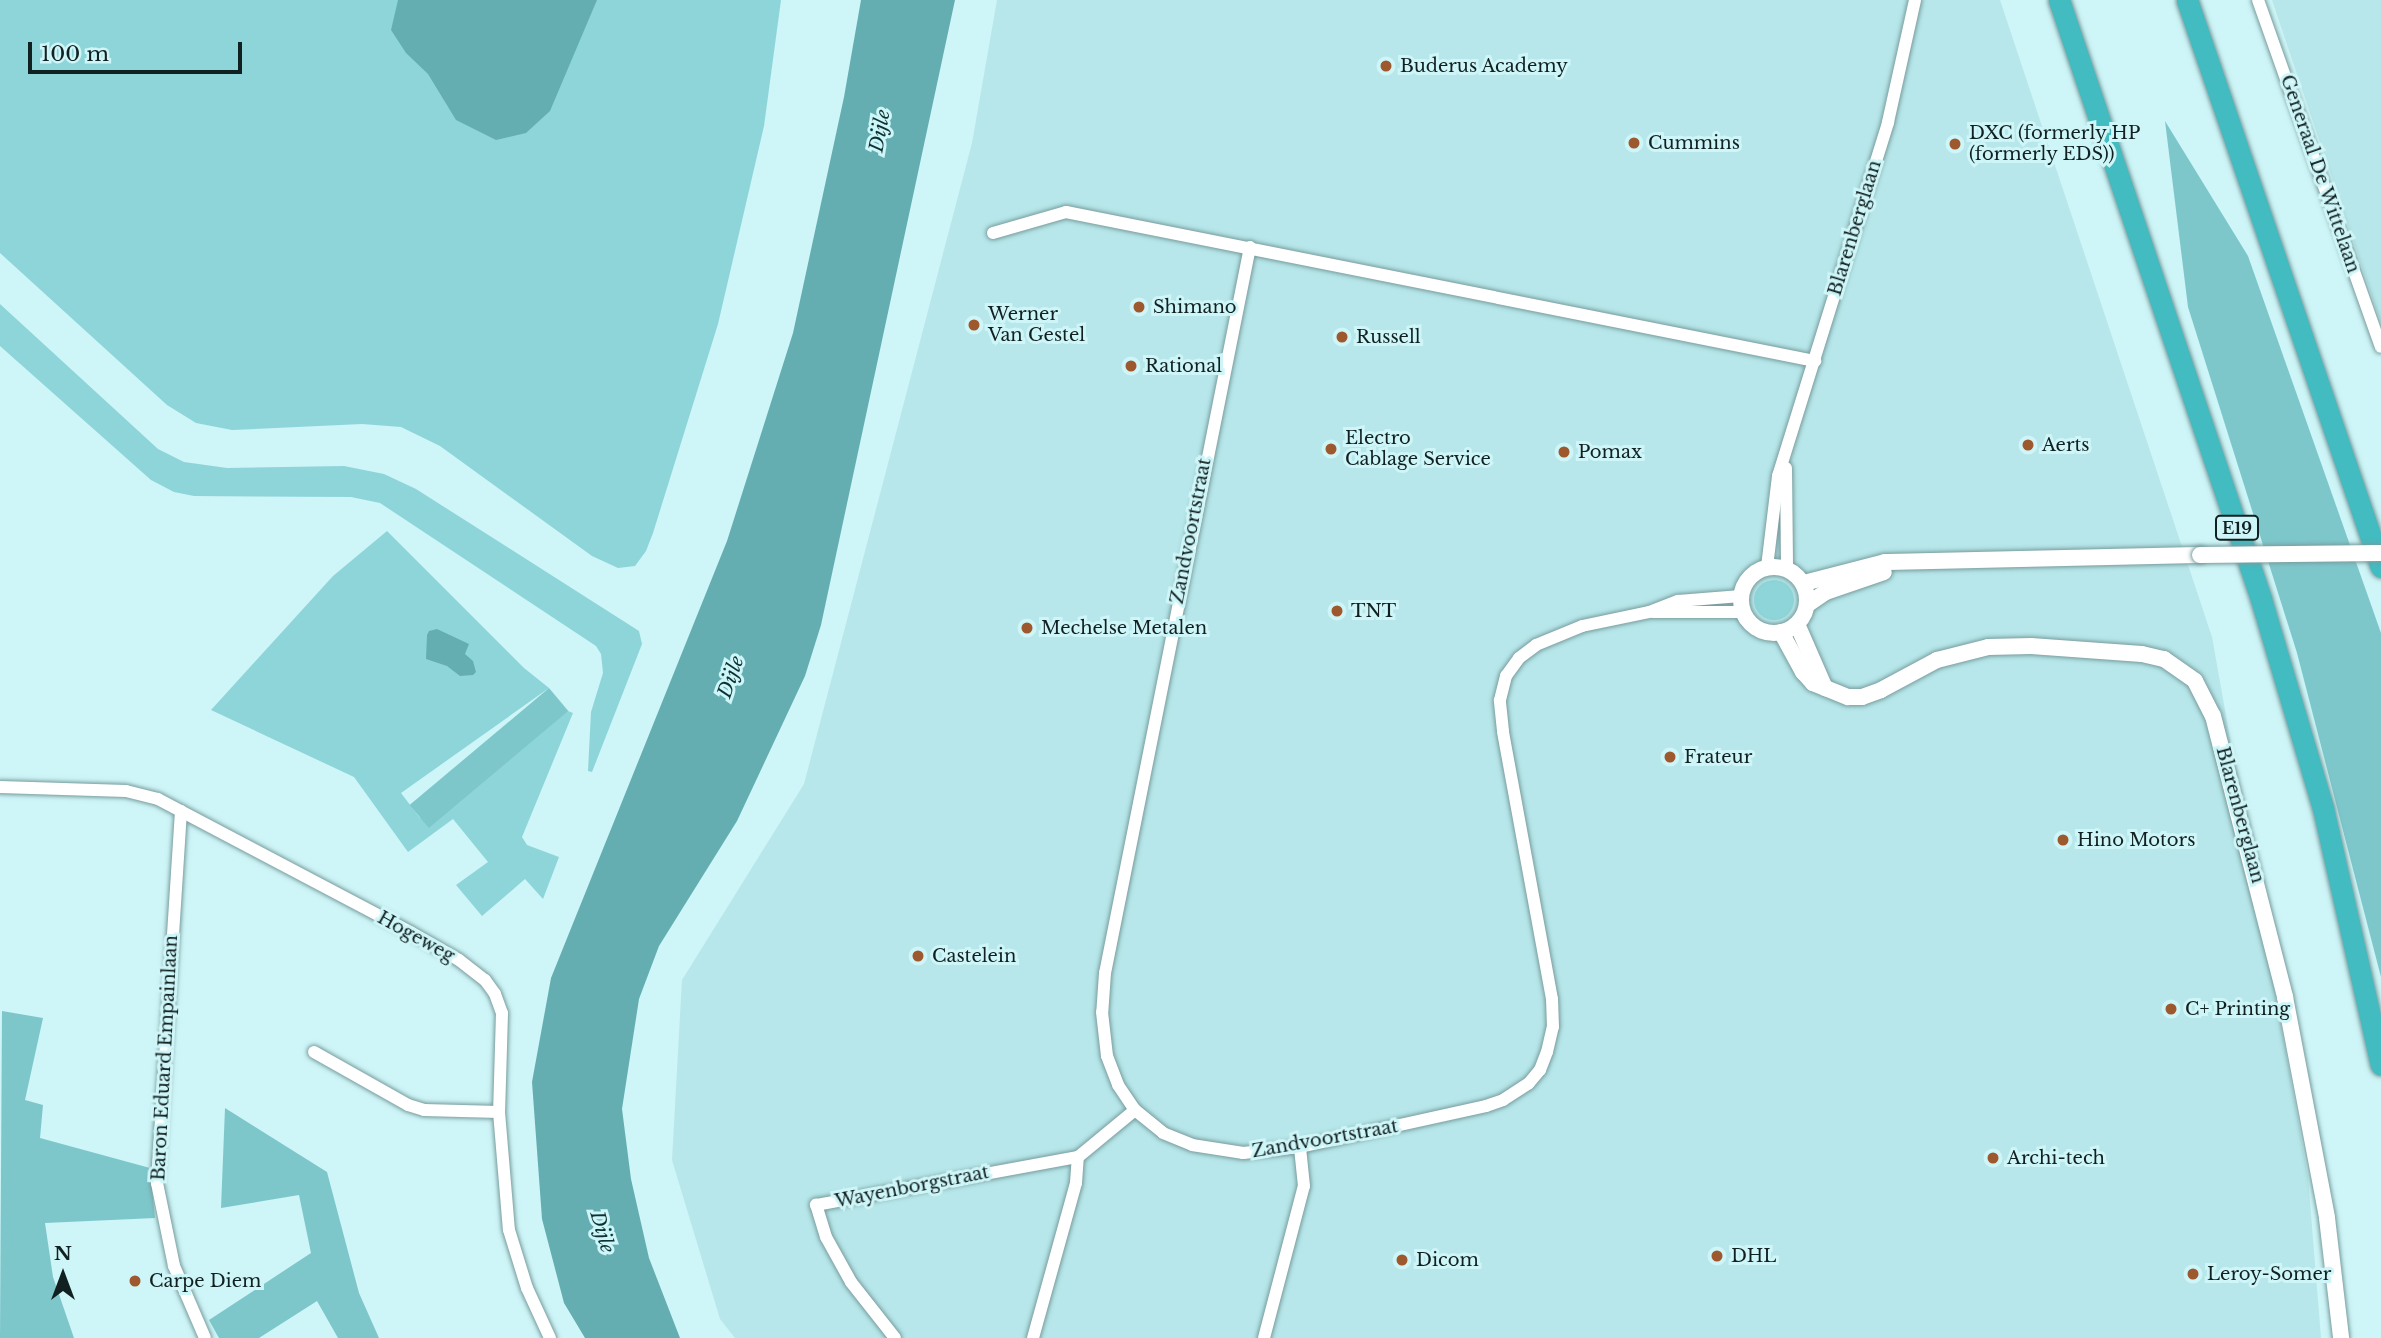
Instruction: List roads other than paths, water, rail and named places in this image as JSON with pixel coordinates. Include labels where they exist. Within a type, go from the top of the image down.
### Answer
[{"type":"highway","name":"E19","points":[[2059,0],[2261,599],[2323,808],[2381,1065]]},
{"type":"highway","points":[[2187,0],[2381,567]]},
{"type":"street","name":"Blarenberglaan","points":[[1767,567],[1778,476],[1888,122],[1915,0]]},
{"type":"street","name":"Generaal De Wittelaan","points":[[2258,0],[2381,347]]},
{"type":"street","points":[[993,233],[1066,212],[1815,360]]},
{"type":"street","name":"Zandvoortstraat","points":[[1251,247],[1227,350],[1105,973],[1102,1012],[1107,1056],[1118,1085],[1135,1110],[1163,1133],[1192,1145],[1243,1153],[1300,1147],[1486,1106],[1517,1092],[1540,1070],[1553,1027],[1552,999],[1503,731],[1500,700],[1506,676],[1519,658],[1536,645],[1582,626],[1649,612],[1742,604]]},
{"type":"street","name":"Blarenberglaan","points":[[1787,453],[1784,550],[1787,568]]},
{"type":"street","points":[[1804,583],[1885,562],[2381,552]]},
{"type":"street","points":[[1808,604],[1804,583],[1787,568],[1767,567],[1750,577],[1742,604],[1748,620],[1763,631],[1781,632],[1797,624],[1808,604],[1826,592],[1917,562]]},
{"type":"street","points":[[1797,624],[1825,688]]},
{"type":"street","name":"Blarenberglaan","points":[[1781,632],[1802,672],[1814,683],[1849,697],[1862,697],[1937,660],[1963,651],[2009,647],[2142,654],[2164,660],[2195,681],[2213,716],[2285,997],[2325,1207],[2341,1338]]},
{"type":"street","name":"Hogeweg","points":[[0,786],[126,791],[158,799],[410,932],[459,960],[485,980],[495,993],[502,1013],[499,1112],[502,1168],[514,1251],[539,1319],[550,1338]]},
{"type":"street","name":"Baron Eduard Empainlaan","points":[[181,811],[157,1183],[166,1238],[174,1266],[205,1338]]},
{"type":"street","points":[[314,1052],[408,1105],[424,1110],[499,1112]]},
{"type":"street","name":"Wayenborgstraat","points":[[895,1338],[851,1282],[826,1237],[816,1205],[1078,1157],[1135,1110]]},
{"type":"street","points":[[1264,1338],[1304,1186],[1300,1147]]},
{"type":"street","points":[[1034,1338],[1076,1183],[1078,1157]]},
{"type":"water","points":[[398,0],[597,0],[550,111],[526,133],[496,140],[456,120],[428,74],[406,53],[391,30]]},
{"type":"water","name":"Dijle","points":[[861,0],[955,0],[821,625],[805,676],[737,821],[659,946],[639,999],[622,1109],[631,1179],[649,1258],[680,1338],[585,1338],[564,1303],[542,1219],[532,1082],[551,978],[727,541],[793,333],[844,97]]},
{"type":"water","points":[[437,629],[469,644],[465,654],[473,661],[476,672],[473,675],[460,676],[447,666],[426,659],[427,635],[429,631]]},
{"type":"place","name":"Buderus Academy","points":[[1386,66]]},
{"type":"place","name":"Cummins","points":[[1634,143]]},
{"type":"place","name":"DXC (formerly HP (formerly EDS))","points":[[1955,144]]},
{"type":"place","name":"Shimano","points":[[1139,307]]},
{"type":"place","name":"Werner Van Gestel","points":[[974,325]]},
{"type":"place","name":"Russell","points":[[1342,337]]},
{"type":"place","name":"Rational","points":[[1131,366]]},
{"type":"place","name":"Aerts","points":[[2028,445]]},
{"type":"place","name":"Electro Cablage Service","points":[[1331,449]]},
{"type":"place","name":"Pomax","points":[[1564,452]]},
{"type":"place","name":"TNT","points":[[1337,611]]},
{"type":"place","name":"Mechelse Metalen","points":[[1027,628]]},
{"type":"place","name":"Frateur","points":[[1670,757]]},
{"type":"place","name":"Hino Motors","points":[[2063,840]]},
{"type":"place","name":"Castelein","points":[[918,956]]},
{"type":"place","name":"C+ Printing","points":[[2171,1009]]},
{"type":"place","name":"Archi-tech","points":[[1993,1158]]},
{"type":"place","name":"DHL","points":[[1717,1256]]},
{"type":"place","name":"Dicom","points":[[1402,1260]]},
{"type":"place","name":"Leroy-Somer","points":[[2193,1274]]},
{"type":"place","name":"Carpe Diem","points":[[135,1281]]}]
